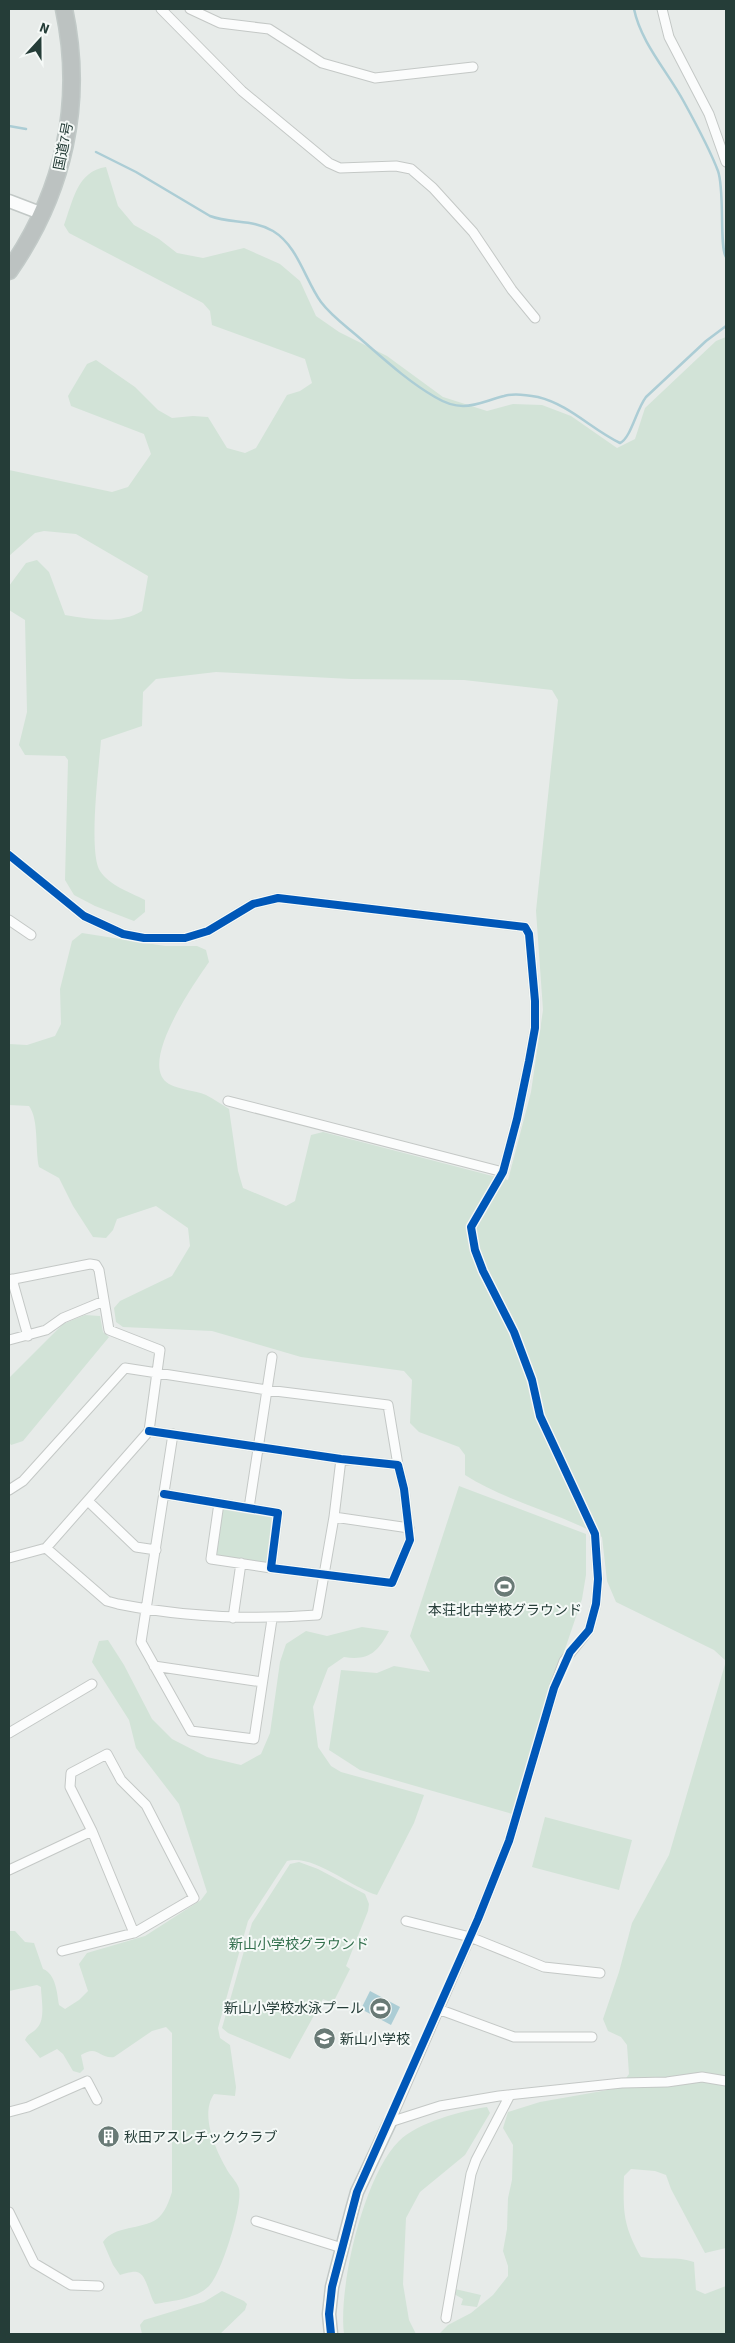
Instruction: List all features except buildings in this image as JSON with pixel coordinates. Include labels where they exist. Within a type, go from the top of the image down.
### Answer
[{"type":"highway","name":"国道7号","points":[[9,271],[26,246],[43,214],[60,170],[72,89],[64,9]]},
{"type":"street","points":[[161,9],[242,91],[329,163],[340,168],[396,166],[411,169],[433,188],[473,232],[512,290],[535,318]]},
{"type":"street","points":[[190,9],[220,22],[269,29],[322,63],[375,78],[473,67]]},
{"type":"street","points":[[662,9],[670,37],[708,114],[726,162]]},
{"type":"street","points":[[9,201],[43,214]]},
{"type":"street","points":[[9,855],[84,916],[108,928],[144,938],[185,938],[208,931],[253,904],[278,898],[525,927],[529,934],[533,965],[534,1028],[517,1119],[503,1172],[471,1227],[474,1250],[514,1332],[532,1380],[540,1416],[595,1534],[598,1579],[596,1604],[588,1630],[570,1652],[554,1688],[509,1841],[470,1937],[390,2122],[357,2192],[332,2287],[329,2314],[331,2334]]},
{"type":"street","points":[[9,920],[31,935]]},
{"type":"street","points":[[228,1100],[503,1172]]},
{"type":"street","points":[[9,1558],[46,1548],[149,1431],[160,1350],[109,1330],[99,1270],[96,1265],[90,1264],[10,1280],[28,1336]]},
{"type":"street","points":[[9,1340],[46,1330],[63,1318],[81,1309],[104,1301]]},
{"type":"street","points":[[249,1508],[272,1357]]},
{"type":"street","points":[[9,1490],[23,1481],[125,1368],[267,1390],[388,1405],[398,1465],[404,1488],[410,1540],[392,1583],[211,1559],[219,1503]]},
{"type":"street","points":[[149,1431],[341,1459],[398,1465]]},
{"type":"street","points":[[173,1434],[141,1642],[191,1730],[254,1739],[272,1618]]},
{"type":"street","points":[[46,1548],[107,1601],[146,1608],[233,1618],[317,1615],[334,1517],[341,1459]]},
{"type":"street","points":[[164,1494],[278,1512],[271,1568]]},
{"type":"street","points":[[88,1501],[136,1548],[156,1550]]},
{"type":"street","points":[[334,1517],[409,1528]]},
{"type":"street","points":[[233,1618],[241,1563]]},
{"type":"street","points":[[154,1666],[262,1682]]},
{"type":"street","points":[[9,1733],[92,1684]]},
{"type":"street","points":[[62,1951],[134,1932],[194,1898],[146,1805],[121,1780],[107,1754],[71,1773],[70,1787],[92,1831],[134,1932]]},
{"type":"street","points":[[9,1870],[92,1831]]},
{"type":"street","points":[[406,1921],[470,1937],[544,1967],[600,1973]]},
{"type":"street","points":[[438,2009],[514,2037],[592,2037]]},
{"type":"street","points":[[390,2122],[440,2106],[510,2095],[622,2083],[667,2082],[702,2077],[726,2081]]},
{"type":"street","points":[[9,2112],[28,2107],[87,2081],[97,2100]]},
{"type":"street","points":[[446,2318],[471,2174],[476,2160],[510,2095]]},
{"type":"street","points":[[9,2212],[34,2263],[71,2284],[99,2286]]},
{"type":"street","points":[[256,2221],[342,2248]]},
{"type":"green space","points":[[106,167],[118,206],[134,225],[159,239],[177,253],[203,258],[244,248],[280,264],[300,281],[316,316],[339,332],[387,356],[443,397],[487,411],[513,404],[542,405],[571,416],[617,448],[635,439],[645,408],[716,341],[726,337],[726,1661],[714,1650],[616,1602],[607,1581],[602,1537],[585,1528],[498,1493],[465,1475],[465,1455],[459,1447],[419,1432],[410,1423],[412,1380],[404,1371],[301,1357],[212,1331],[123,1327],[116,1322],[114,1308],[120,1301],[172,1276],[190,1246],[188,1228],[156,1206],[117,1219],[113,1230],[106,1238],[93,1237],[73,1206],[59,1178],[39,1167],[36,1127],[29,1106],[9,1105],[9,1044],[27,1045],[55,1036],[61,1024],[60,989],[72,941],[82,933],[165,946],[197,946],[206,950],[209,962],[172,1023],[164,1042],[160,1060],[161,1074],[169,1084],[206,1095],[229,1109],[238,1171],[243,1188],[286,1206],[295,1201],[311,1135],[323,1132],[508,1180],[531,1092],[543,1010],[536,911],[558,700],[552,690],[464,680],[351,679],[216,672],[156,679],[143,692],[142,726],[101,740],[95,808],[95,846],[100,871],[115,885],[145,900],[145,912],[134,921],[95,906],[74,895],[65,880],[68,760],[65,756],[25,755],[19,745],[27,712],[25,620],[9,610],[9,586],[26,563],[37,560],[49,572],[65,615],[105,620],[124,618],[142,611],[148,576],[76,534],[44,531],[35,533],[9,556],[9,470],[112,492],[128,487],[151,454],[144,434],[71,406],[68,396],[87,364],[96,360],[135,387],[158,410],[172,418],[208,417],[227,448],[245,453],[256,448],[287,395],[300,391],[312,383],[305,359],[212,325],[210,311],[203,303],[69,233],[64,225],[78,188],[88,174]]},
{"type":"green space","points":[[85,1315],[100,1316],[103,1332],[109,1337],[23,1441],[11,1445],[9,1442],[9,1378],[63,1324]]},
{"type":"green space","points":[[459,1486],[586,1534],[586,1575],[582,1599],[563,1655],[516,1815],[360,1770],[329,1750],[341,1670],[377,1673],[394,1666],[430,1672],[410,1636]]},
{"type":"green space","points":[[219,1503],[278,1513],[271,1568],[211,1559]]},
{"type":"green space","points":[[362,1627],[389,1631],[377,1650],[360,1658],[344,1657],[328,1668],[313,1707],[318,1747],[331,1766],[341,1772],[424,1795],[414,1823],[377,1895],[309,1862],[287,1861],[248,1921],[218,2028],[220,2038],[230,2045],[236,2087],[235,2096],[214,2094],[208,2113],[211,2134],[215,2145],[224,2165],[239,2189],[238,2209],[225,2255],[209,2286],[191,2297],[155,2304],[146,2281],[140,2274],[130,2272],[120,2275],[113,2265],[103,2242],[121,2230],[144,2225],[157,2219],[168,2203],[172,2192],[172,2033],[166,2027],[152,2031],[114,2057],[105,2056],[95,2051],[87,2052],[81,2055],[84,2069],[80,2073],[73,2071],[63,2054],[57,2049],[40,2058],[25,2040],[40,2024],[42,2008],[41,1987],[37,1985],[9,1991],[9,1931],[15,1931],[25,1942],[34,1943],[43,1969],[53,1979],[59,2005],[65,2009],[79,2000],[88,1991],[79,1964],[87,1953],[145,1936],[201,1900],[207,1892],[179,1804],[136,1748],[129,1720],[92,1662],[99,1641],[108,1640],[124,1665],[152,1719],[172,1739],[207,1757],[241,1765],[261,1754],[270,1733],[280,1662],[286,1644],[306,1631],[327,1636]]},
{"type":"green space","points":[[726,1661],[726,2248],[705,2253],[671,2189],[666,2175],[655,2171],[631,2169],[624,2176],[624,2199],[627,2227],[641,2257],[681,2259],[694,2262],[696,2290],[705,2294],[726,2286],[726,2334],[439,2334],[448,2325],[471,2313],[493,2295],[508,2276],[508,2266],[503,2251],[507,2229],[508,2198],[512,2180],[513,2145],[503,2128],[508,2112],[540,2102],[619,2088],[629,2074],[627,2045],[621,2037],[608,2031],[603,2019],[619,1972],[632,1923],[669,1855]]},
{"type":"green space","points":[[545,1817],[632,1840],[619,1890],[532,1867]]},
{"type":"green space","name":"新山小学校グラウンド","points":[[299,1862],[318,1869],[365,1894],[369,1904],[346,1966],[350,1969],[333,2003],[323,1999],[290,2059],[228,2033],[222,2028],[252,1923],[290,1864]]},
{"type":"green space","points":[[487,2107],[490,2113],[465,2155],[420,2192],[406,2218],[403,2284],[409,2320],[416,2334],[344,2334],[345,2289],[356,2233],[375,2179],[386,2157],[399,2141],[417,2128],[441,2118]]},
{"type":"green space","points":[[455,2289],[481,2295],[477,2307],[461,2305],[463,2299],[454,2294]]},
{"type":"green space","points":[[222,2291],[247,2304],[245,2310],[220,2334],[142,2334],[140,2325],[144,2320],[204,2302]]},
{"type":"water","name":"新山小学校水泳プール","points":[[370,1991],[400,2007],[391,2025],[361,2009]]},
{"type":"waterway","points":[[634,9],[643,34],[678,91],[707,145],[718,171],[721,191],[723,242],[726,257]]},
{"type":"waterway","points":[[9,126],[26,129]]},
{"type":"waterway","points":[[96,152],[136,172],[210,216],[265,227],[282,237],[295,254],[315,293],[331,313],[407,378],[435,397],[454,405],[470,406],[512,395],[538,397],[570,411],[620,443],[627,436],[646,397],[706,341],[726,326]]},
{"type":"cycle path","points":[[9,855],[84,916],[123,934],[144,938],[185,938],[208,931],[253,904],[278,898],[525,927],[529,934],[535,1001],[535,1028],[529,1061],[517,1119],[503,1172],[471,1227],[475,1250],[483,1271],[514,1332],[532,1380],[540,1416],[595,1534],[598,1579],[596,1604],[589,1630],[570,1652],[554,1688],[509,1841],[478,1919],[357,2192],[332,2287],[329,2314],[331,2334]]},
{"type":"cycle path","points":[[149,1431],[341,1459],[398,1465],[404,1489],[410,1540],[392,1583],[271,1568],[278,1513],[164,1494]]},
{"type":"place","name":"本荘北中学校グラウンド","points":[[505,1587]]},
{"type":"place","name":"新山小学校水泳プール","points":[[380,2008]]},
{"type":"place","name":"新山小学校","points":[[324,2039]]},
{"type":"place","name":"秋田アスレチッククラブ","points":[[108,2137]]}]
